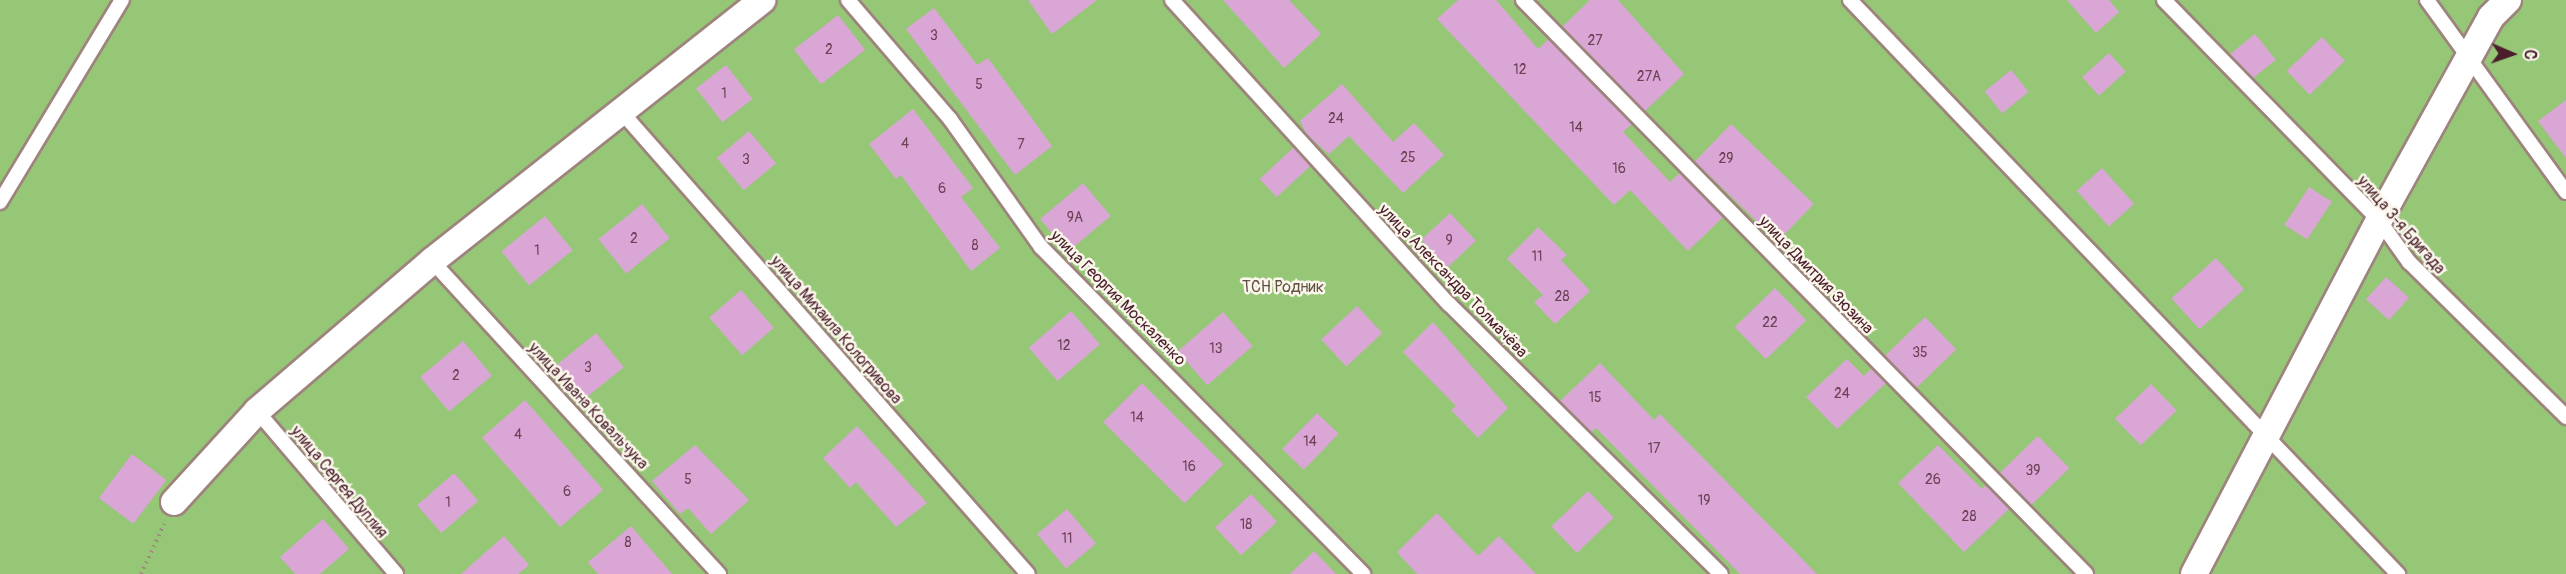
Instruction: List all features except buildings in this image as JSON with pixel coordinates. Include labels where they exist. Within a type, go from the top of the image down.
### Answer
[{"type":"street","points":[[174,502],[257,411],[432,261],[619,109],[762,0]]},
{"type":"street","points":[[2194,574],[2379,220],[2468,58],[2508,0]]},
{"type":"lane","points":[[0,202],[122,0]]},
{"type":"lane","name":"улица Георгия Москаленко","points":[[848,0],[950,119],[1041,247],[1363,574]]},
{"type":"lane","name":"улица Александра Толмачёва","points":[[1172,0],[1449,304],[1721,574]]},
{"type":"lane","name":"улица Дмитрия Зюзина","points":[[1522,0],[2086,574]]},
{"type":"lane","points":[[1850,0],[2398,574]]},
{"type":"lane","name":"улица 3-я Бригада","points":[[2164,0],[2379,220],[2409,262],[2566,417]]},
{"type":"lane","points":[[2427,0],[2566,192]]},
{"type":"lane","name":"улица Михаила Кологривова","points":[[619,109],[1028,574]]},
{"type":"lane","name":"улица Ивана Ковальчука","points":[[432,261],[719,574]]},
{"type":"lane","name":"улица Сергея Дуплия","points":[[257,411],[396,574]]},
{"type":"path","points":[[141,574],[174,502]]},
{"type":"green space","name":"ТСН Родник","points":[[0,0],[2566,0],[2566,574],[0,574]]}]
